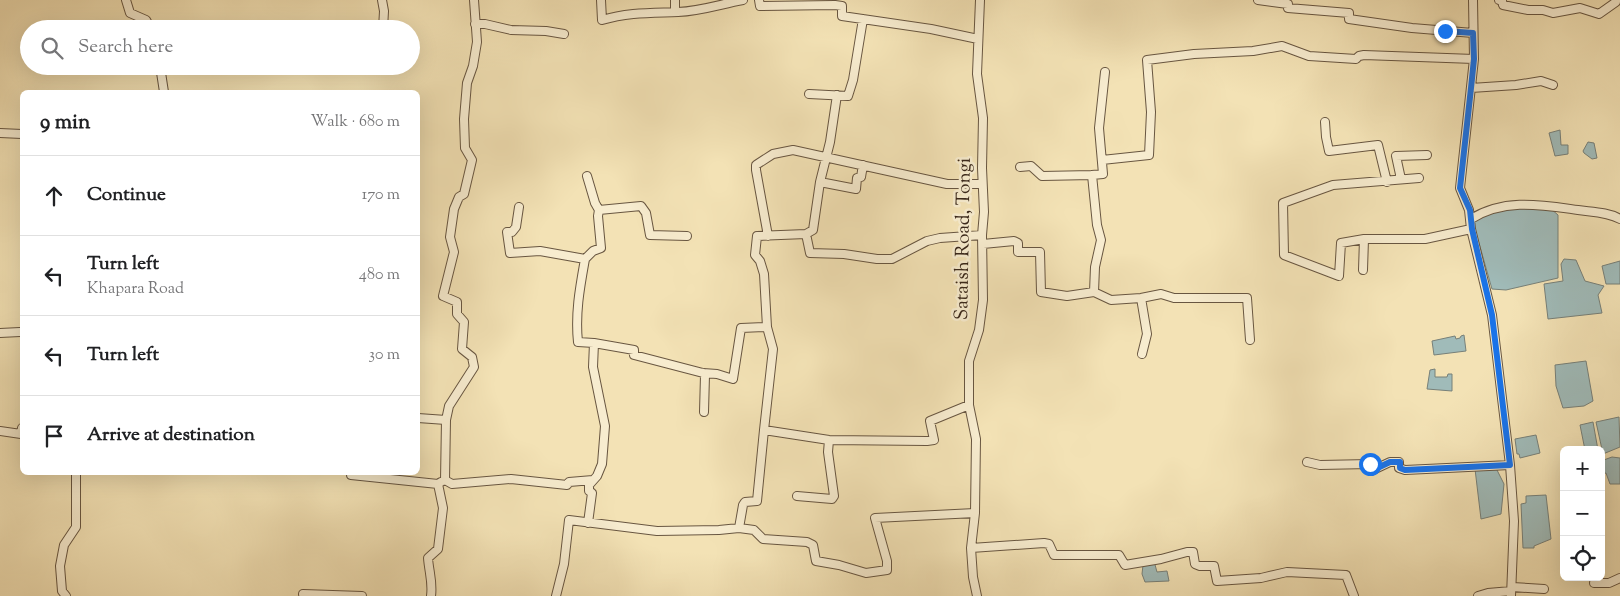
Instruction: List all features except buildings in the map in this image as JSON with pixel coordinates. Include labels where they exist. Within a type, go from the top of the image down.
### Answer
[{"type":"street","points":[[126,0],[130,13],[146,20]]},
{"type":"street","points":[[382,0],[384,20]]},
{"type":"street","points":[[431,596],[432,580],[429,574],[428,558],[438,549],[443,508],[442,482],[446,420],[449,406],[474,367],[472,357],[462,349],[464,322],[457,314],[457,302],[443,296],[454,252],[450,237],[454,209],[459,197],[464,194],[472,160],[465,148],[464,119],[467,83],[473,66],[477,42],[474,0]]},
{"type":"street","points":[[601,0],[602,20],[620,15],[642,12],[675,12],[743,0]]},
{"type":"street","points":[[675,0],[675,12]]},
{"type":"street","points":[[759,0],[760,6],[842,6],[842,16],[930,29],[978,39]]},
{"type":"street","name":"Sataish Road, Tongi","points":[[977,596],[973,577],[971,548],[975,513],[976,439],[970,406],[969,361],[979,330],[983,306],[983,118],[977,74],[980,0]]},
{"type":"street","points":[[1258,0],[1288,4],[1288,8],[1349,13],[1349,19],[1412,28],[1473,33]]},
{"type":"street","points":[[1473,0],[1474,59],[1460,188],[1470,210],[1472,229],[1492,315],[1510,465],[1514,521],[1511,592]]},
{"type":"street","points":[[1499,0],[1502,1],[1503,6],[1528,10],[1543,10],[1553,13],[1580,8],[1599,14],[1616,2],[1616,0]]},
{"type":"street","points":[[809,94],[848,96],[853,80],[863,19]]},
{"type":"street","points":[[475,24],[485,24],[511,30],[546,31],[564,34]]},
{"type":"street","points":[[1102,160],[1149,154],[1152,112],[1147,60],[1194,54],[1253,51],[1282,46],[1309,56],[1338,59],[1356,59],[1364,55],[1474,59]]},
{"type":"street","points":[[1020,167],[1031,166],[1042,176],[1102,174],[1099,128],[1105,72]]},
{"type":"street","points":[[161,75],[164,90]]},
{"type":"street","points":[[1471,88],[1541,81],[1553,85]]},
{"type":"street","points":[[739,528],[745,502],[757,501],[773,349],[767,327],[764,274],[760,261],[755,255],[757,236],[806,234],[813,230],[820,182],[830,142],[837,96]]},
{"type":"street","points":[[1325,122],[1329,151],[1378,145],[1387,182]]},
{"type":"street","points":[[0,133],[20,134]]},
{"type":"street","points":[[768,236],[756,165],[773,154],[793,150],[947,184],[982,184]]},
{"type":"street","points":[[1401,179],[1396,156],[1426,155]]},
{"type":"street","points":[[820,182],[856,189],[857,178],[861,177],[863,165]]},
{"type":"street","points":[[1092,175],[1097,225],[1101,240],[1095,267],[1094,292]]},
{"type":"street","points":[[587,176],[599,210],[601,248],[593,251],[585,259],[578,296],[578,342],[594,342],[634,350],[634,355],[703,373],[733,378],[741,328],[767,327]]},
{"type":"street","points":[[1419,178],[1333,185],[1283,203],[1284,256],[1339,276],[1341,242],[1364,239],[1424,239],[1472,229]]},
{"type":"street","points":[[1471,219],[1484,211],[1520,204],[1599,213],[1615,216],[1620,219]]},
{"type":"street","points":[[599,210],[641,206],[646,213],[650,234],[687,236]]},
{"type":"street","points":[[519,207],[516,227],[512,232],[507,232],[510,254],[540,251],[585,259]]},
{"type":"street","points":[[806,234],[810,253],[844,254],[877,259],[892,259],[927,241],[940,238],[982,235]]},
{"type":"street","points":[[1363,270],[1364,239]]},
{"type":"street","points":[[982,244],[1014,241],[1018,243],[1018,252],[1040,252],[1041,292],[1067,296],[1094,292],[1111,300],[1141,298],[1161,294],[1174,298],[1247,298],[1250,340]]},
{"type":"street","points":[[1141,298],[1147,334],[1142,354]]},
{"type":"street","points":[[0,333],[20,332]]},
{"type":"street","points":[[588,523],[592,493],[589,491],[589,485],[597,476],[602,464],[605,426],[602,403],[593,368],[594,342]]},
{"type":"street","points":[[703,373],[705,375],[704,412]]},
{"type":"street","points":[[764,430],[829,440],[934,440],[930,421],[970,406]]},
{"type":"street","points":[[420,418],[446,420]]},
{"type":"street","points":[[0,430],[20,434]]},
{"type":"street","points":[[797,496],[832,499],[834,496],[828,452],[829,440]]},
{"type":"street","points":[[1307,462],[1320,465],[1370,464],[1371,471],[1390,462],[1400,462],[1400,468],[1405,470],[1510,465]]},
{"type":"street","points":[[66,596],[62,591],[60,566],[64,544],[76,527],[76,475]]},
{"type":"street","points":[[350,475],[452,484],[510,479],[567,484],[569,482],[593,480]]},
{"type":"street","points":[[556,596],[564,564],[568,520],[657,531],[739,528],[754,530],[763,539],[807,542],[813,545],[816,561],[866,573],[887,570],[887,561],[875,518],[975,513]]},
{"type":"street","points":[[971,548],[1044,543],[1049,544],[1054,556],[1119,555],[1125,565],[1193,552],[1195,564],[1214,566],[1217,581],[1261,578],[1288,572],[1346,575],[1354,596]]},
{"type":"street","points":[[1594,583],[1609,583],[1620,578]]},
{"type":"street","points":[[1478,596],[1488,592],[1544,589]]},
{"type":"street","points":[[294,596],[362,596]]},
{"type":"water","points":[[1560,130],[1561,145],[1568,145],[1568,154],[1555,156],[1549,133]]},
{"type":"water","points":[[1588,142],[1594,143],[1597,158],[1592,159],[1584,153],[1583,151]]},
{"type":"water","points":[[1525,205],[1550,208],[1558,215],[1558,278],[1506,290],[1492,289],[1473,222],[1493,211]]},
{"type":"water","points":[[1564,259],[1576,260],[1585,281],[1604,286],[1598,295],[1602,313],[1548,319],[1544,284],[1563,281],[1561,264]]},
{"type":"water","points":[[1620,261],[1620,284],[1606,284],[1602,266]]},
{"type":"water","points":[[1464,335],[1466,351],[1434,355],[1432,341],[1455,336],[1456,339]]},
{"type":"water","points":[[1586,361],[1593,401],[1584,406],[1563,408],[1556,386],[1555,365]]},
{"type":"water","points":[[1435,369],[1435,377],[1447,377],[1448,374],[1452,374],[1452,391],[1427,389],[1430,370]]},
{"type":"water","points":[[1619,417],[1620,447],[1605,453],[1605,446],[1601,446],[1596,422]]},
{"type":"water","points":[[1593,422],[1597,446],[1584,446],[1580,425]]},
{"type":"water","points":[[1536,435],[1540,453],[1520,458],[1519,454],[1517,454],[1515,439]]},
{"type":"water","points":[[1612,457],[1620,458],[1620,484],[1610,484],[1605,473],[1605,460]]},
{"type":"water","points":[[1496,468],[1504,484],[1501,514],[1481,519],[1475,469]]},
{"type":"water","points":[[1546,495],[1551,539],[1534,546],[1534,548],[1523,548],[1521,504],[1526,503],[1526,496]]},
{"type":"water","points":[[1154,561],[1157,572],[1167,571],[1169,581],[1145,582],[1142,574],[1143,565]]},
{"type":"route","points":[[1370,464],[1371,471],[1390,462],[1400,462],[1400,468],[1405,470],[1510,465],[1492,315],[1472,229],[1470,210],[1460,188],[1474,59],[1473,33],[1445,31]]}]
